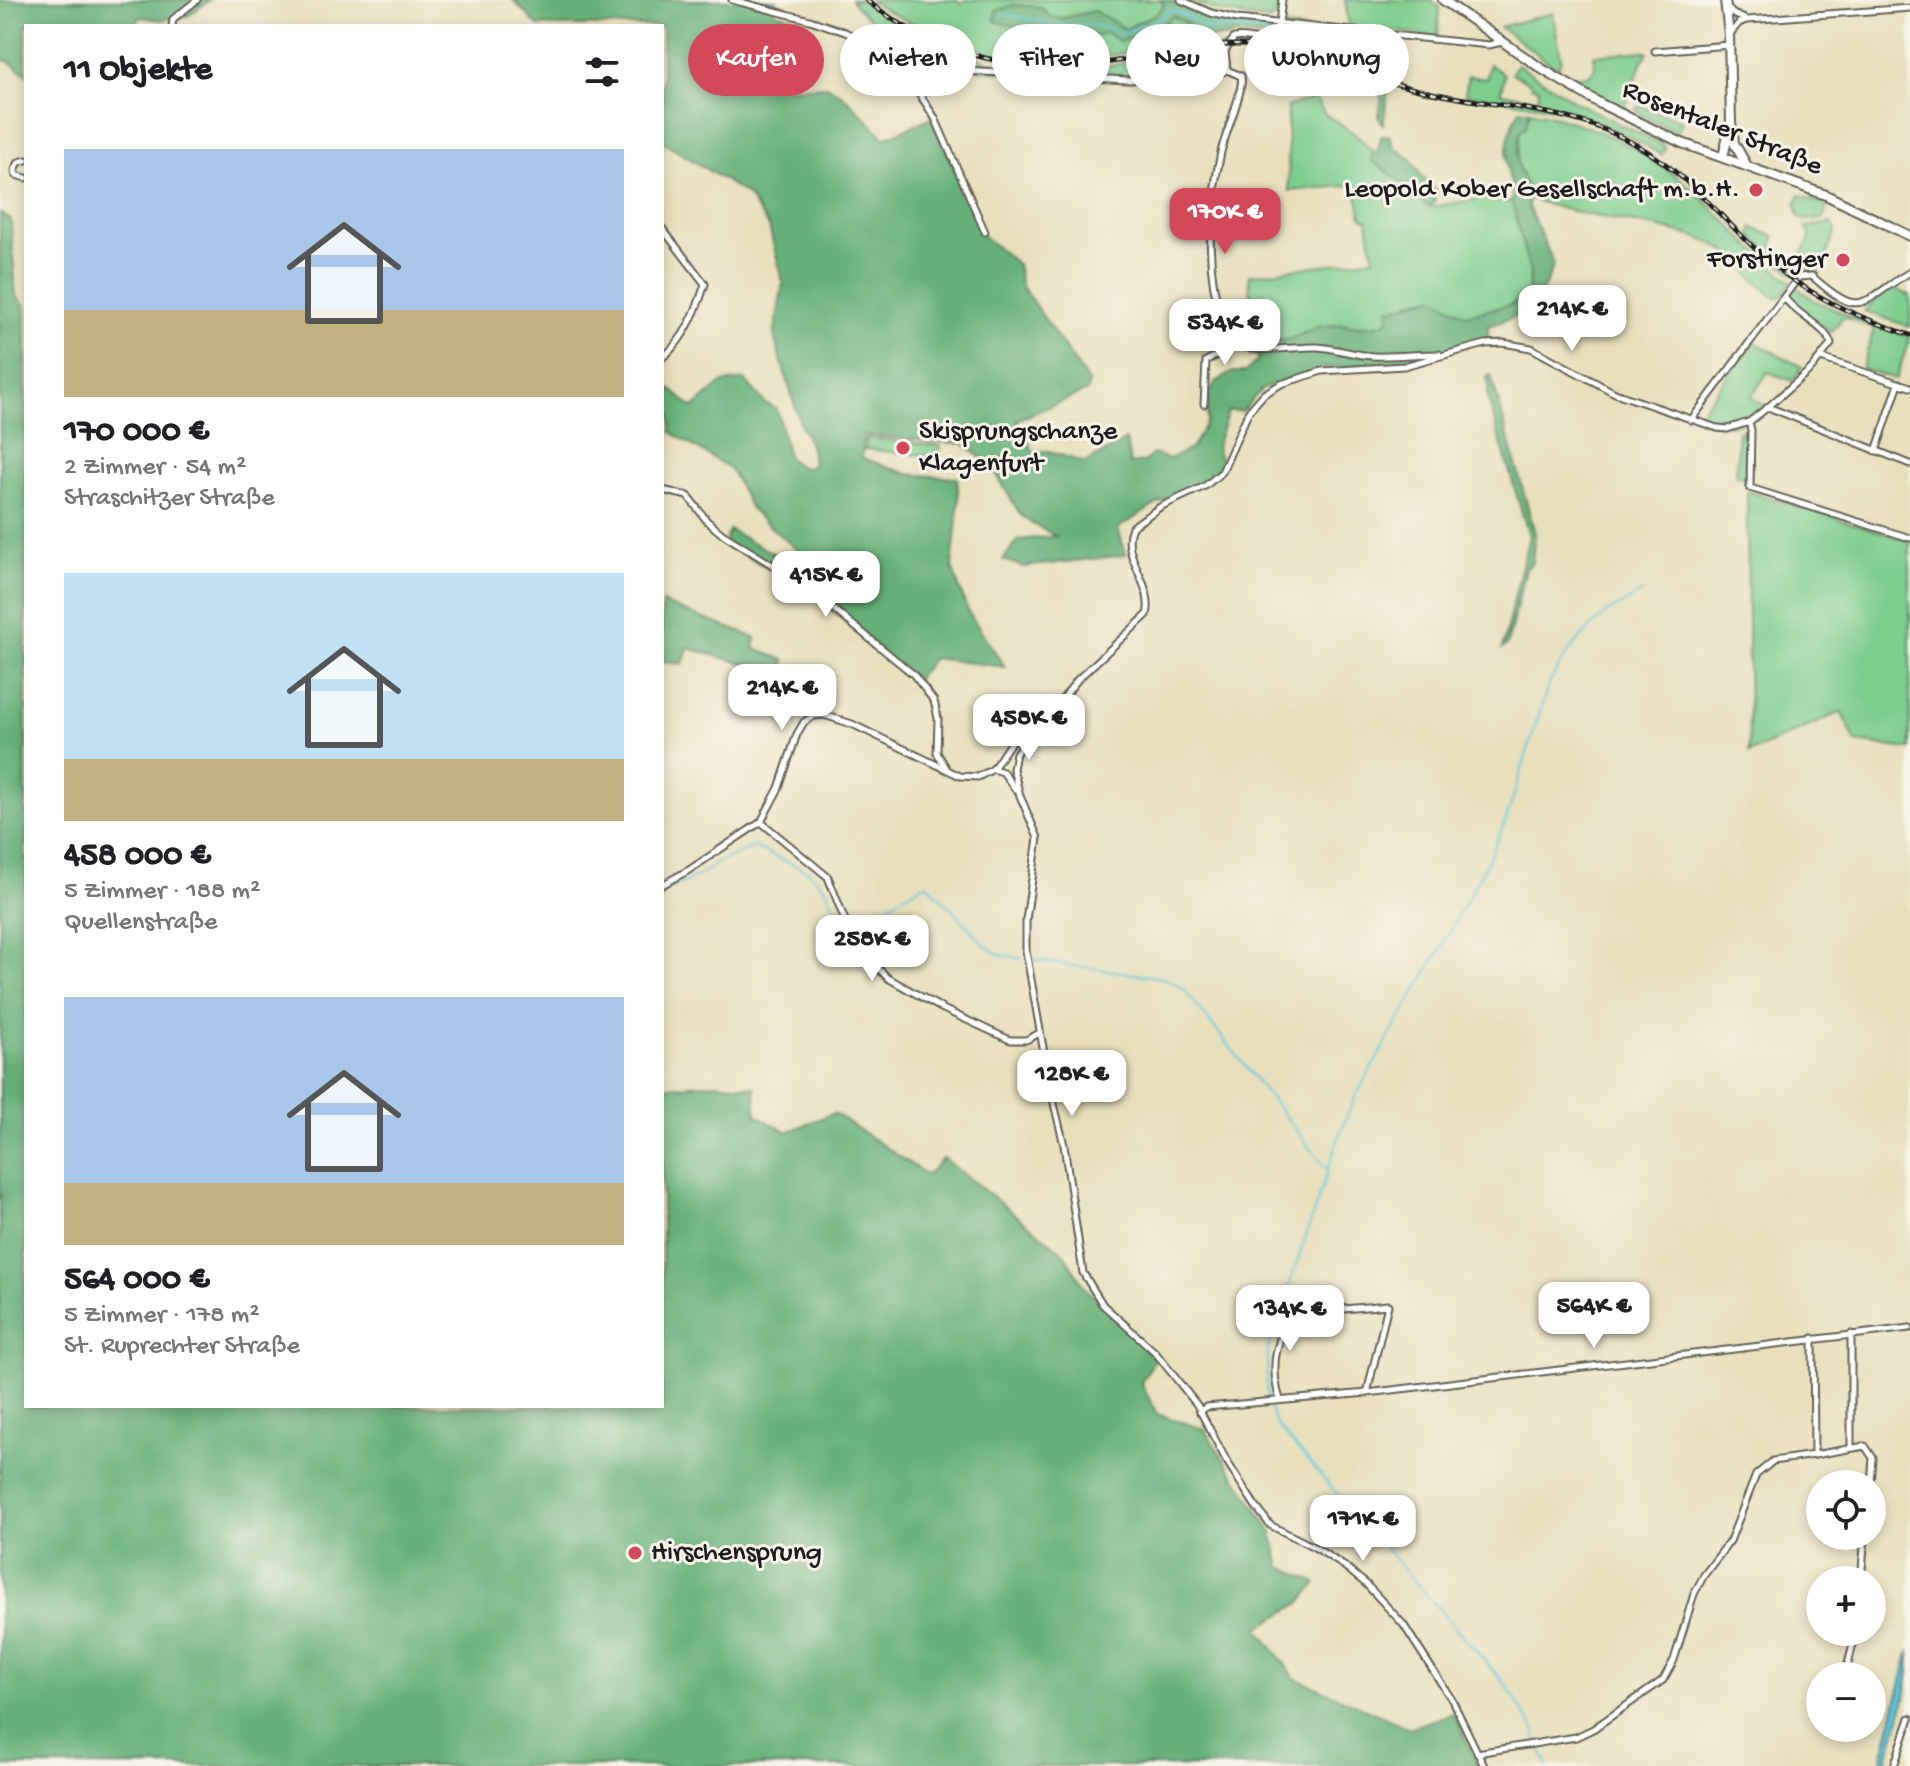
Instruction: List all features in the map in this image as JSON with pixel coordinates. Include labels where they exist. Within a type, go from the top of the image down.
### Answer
[{"type":"main road","name":"Rosentaler Straße","points":[[1443,0],[1502,42],[1601,104],[1682,143],[1826,195],[1910,236]]},
{"type":"main road","points":[[1725,3],[1730,40],[1731,122],[1734,143],[1747,166]]},
{"type":"main road","points":[[1723,157],[1731,122]]},
{"type":"main road","points":[[1723,157],[1732,151],[1734,143]]},
{"type":"street","points":[[172,24],[173,19],[197,0]]},
{"type":"street","points":[[732,0],[840,30]]},
{"type":"street","points":[[1181,0],[1211,13],[1237,19],[1489,45],[1502,42]]},
{"type":"street","points":[[1228,45],[1240,37],[1269,40],[1279,23],[1282,0]]},
{"type":"street","points":[[1725,3],[1733,14],[1743,20]]},
{"type":"street","points":[[1728,22],[1732,19],[1910,8]]},
{"type":"street","points":[[1655,51],[1730,40],[1743,20]]},
{"type":"street","points":[[1227,350],[1226,335],[1211,285],[1211,224],[1220,154],[1243,84],[1241,76],[1228,70]]},
{"type":"street","points":[[976,72],[1126,80]]},
{"type":"street","points":[[922,96],[985,232]]},
{"type":"street","points":[[24,161],[19,162],[15,170],[16,175],[24,177]]},
{"type":"street","points":[[664,231],[705,284],[694,314],[664,356]]},
{"type":"street","points":[[1691,420],[1799,277],[1806,275],[1838,297],[1858,305],[1869,301],[1910,272]]},
{"type":"street","points":[[1484,1766],[1452,1700],[1403,1624],[1366,1584],[1332,1557],[1270,1525],[1226,1460],[1200,1412],[1155,1352],[1103,1305],[1083,1273],[1064,1145],[1040,1033],[1026,935],[1038,838],[1020,796],[1014,775],[1014,759],[1020,746],[1056,709],[1078,679],[1147,615],[1147,592],[1129,542],[1132,527],[1160,507],[1205,486],[1222,472],[1249,411],[1264,394],[1281,384],[1322,371],[1404,366],[1485,344],[1503,343],[1531,348],[1615,393],[1691,420],[1735,429],[1768,407],[1821,358],[1831,344],[1827,334],[1800,316],[1784,297]]},
{"type":"street","points":[[1226,335],[1237,344],[1261,349],[1317,347],[1369,356],[1448,353]]},
{"type":"street","points":[[1204,404],[1206,361],[1237,344]]},
{"type":"street","points":[[1821,358],[1910,387]]},
{"type":"street","points":[[1876,451],[1899,383]]},
{"type":"street","points":[[1768,407],[1910,464]]},
{"type":"street","points":[[1749,422],[1750,488],[1910,538]]},
{"type":"street","points":[[664,490],[688,496],[707,521],[721,533],[803,584],[913,674],[934,701],[938,718],[937,753],[947,770]]},
{"type":"street","points":[[664,884],[761,822],[806,719],[824,715],[852,724],[968,777],[983,775],[993,769],[1011,742],[1036,728]]},
{"type":"street","points":[[993,769],[1005,774],[1020,796]]},
{"type":"street","points":[[768,811],[770,828]]},
{"type":"street","points":[[761,822],[828,877],[855,944],[888,978],[943,1009],[1010,1040],[1026,1040],[1040,1033]]},
{"type":"street","points":[[1288,1314],[1388,1305],[1367,1393]]},
{"type":"street","points":[[1277,1400],[1273,1365],[1290,1306]]},
{"type":"street","points":[[1200,1412],[1206,1407],[1367,1393],[1910,1328]]},
{"type":"street","points":[[1851,1334],[1851,1446]]},
{"type":"street","points":[[1813,1338],[1814,1455]]},
{"type":"street","points":[[1477,1753],[1559,1741],[1585,1733],[1663,1680],[1674,1660],[1694,1594],[1734,1534],[1756,1475],[1773,1461],[1865,1446],[1872,1453],[1871,1470]]},
{"type":"street","points":[[1894,1766],[1910,1718]]},
{"type":"green space","points":[[0,0],[210,0],[188,16],[161,20],[141,17],[136,24],[24,24],[24,73],[10,62],[0,59]]},
{"type":"green space","points":[[513,0],[777,0],[774,12],[799,19],[797,24],[688,24],[688,96],[824,96],[824,86],[828,86],[844,96],[885,138],[932,117],[982,235],[1017,264],[1021,285],[1089,383],[1087,391],[1017,420],[1033,451],[1049,451],[1085,463],[1126,440],[1130,464],[1144,462],[1153,454],[1169,459],[1191,449],[1207,421],[1208,394],[1216,382],[1233,372],[1245,372],[1259,359],[1253,351],[1263,337],[1281,341],[1318,327],[1380,324],[1388,321],[1389,309],[1434,297],[1466,315],[1510,305],[1528,296],[1530,273],[1512,202],[1507,157],[1509,136],[1520,109],[1530,111],[1525,128],[1520,131],[1518,164],[1527,190],[1528,207],[1554,264],[1532,306],[1488,326],[1488,340],[1400,363],[1323,368],[1262,389],[1242,411],[1228,411],[1216,447],[1223,467],[1207,482],[1159,503],[1118,528],[1126,555],[1023,567],[1003,560],[1018,540],[1056,536],[1020,514],[992,467],[964,444],[864,435],[862,458],[908,474],[957,478],[959,501],[952,567],[968,612],[1005,667],[933,658],[915,681],[808,590],[724,544],[729,530],[790,562],[808,559],[752,511],[730,469],[671,432],[671,416],[664,413],[664,384],[693,408],[722,383],[745,380],[765,403],[777,409],[788,458],[800,467],[808,468],[813,464],[811,447],[801,426],[774,337],[783,282],[769,227],[747,195],[664,142],[664,24],[536,24]]},
{"type":"green space","points":[[851,0],[862,0],[896,24],[876,24]]},
{"type":"green space","points":[[869,0],[956,0],[961,3],[966,0],[1160,0],[1164,4],[1159,12],[1136,24],[1126,24],[1126,29],[1094,11],[1063,18],[1050,16],[1040,7],[1013,5],[996,11],[995,20],[1009,24],[992,24],[992,53],[976,49],[976,24],[914,24]]},
{"type":"green space","points":[[1160,0],[1179,3],[1225,19],[1258,24],[1244,24],[1244,35],[1228,37],[1228,24],[1187,24],[1173,16],[1164,24],[1136,24],[1159,12],[1164,4]]},
{"type":"green space","points":[[1190,0],[1278,0],[1277,15],[1271,20],[1239,16]]},
{"type":"green space","points":[[1345,0],[1431,0],[1440,7],[1438,37],[1409,33],[1409,24],[1349,24]]},
{"type":"green space","points":[[1013,5],[1040,7],[1050,16],[1063,18],[1094,11],[1126,29],[1126,40],[1120,42],[1110,35],[1110,24],[1006,24],[995,21],[996,11]]},
{"type":"green space","points":[[1553,13],[1561,59],[1558,69],[1500,27]]},
{"type":"green space","points":[[1172,16],[1187,24],[1156,24]]},
{"type":"green space","points":[[1110,35],[1120,42],[1126,39],[1126,53],[1110,55]]},
{"type":"green space","points":[[1648,53],[1624,109],[1577,84],[1571,77],[1590,75],[1595,67],[1594,55]]},
{"type":"green space","points":[[976,58],[992,63],[992,71],[976,69]]},
{"type":"green space","points":[[1126,62],[1126,76],[1110,76],[1110,65]]},
{"type":"green space","points":[[1489,64],[1504,74],[1501,93],[1538,99],[1539,88],[1512,73],[1517,64],[1579,104],[1665,149],[1661,155],[1612,128],[1567,112],[1465,95],[1468,76],[1487,79]]},
{"type":"green space","points":[[1387,96],[1383,124],[1379,117],[1382,98]]},
{"type":"green space","points":[[1315,98],[1325,114],[1355,134],[1431,207],[1485,198],[1512,202],[1530,273],[1528,295],[1510,305],[1466,315],[1434,297],[1411,301],[1388,321],[1373,328],[1344,324],[1317,328],[1286,341],[1253,336],[1249,275],[1374,258],[1367,219],[1362,217],[1355,185],[1289,191],[1287,107]]},
{"type":"green space","points":[[1641,106],[1682,121],[1677,132],[1638,113],[1636,108]]},
{"type":"green space","points":[[1530,111],[1601,132],[1664,166],[1792,282],[1781,297],[1775,297],[1727,253],[1709,242],[1665,229],[1552,206],[1530,198],[1517,162],[1520,131],[1525,128]]},
{"type":"green space","points":[[1390,136],[1394,147],[1411,159],[1421,176],[1436,190],[1434,203],[1427,207],[1409,187],[1372,161],[1381,137]]},
{"type":"green space","points":[[1800,195],[1827,206],[1823,219],[1805,220],[1799,217],[1796,206]]},
{"type":"green space","points":[[0,213],[11,220],[16,295],[24,305],[24,1408],[664,1408],[664,1087],[716,1083],[755,1087],[756,1115],[787,1132],[834,1113],[927,1175],[943,1158],[1063,1252],[1085,1288],[1155,1359],[1141,1383],[1157,1414],[1204,1429],[1272,1532],[1281,1567],[1317,1583],[1300,1603],[1258,1628],[1295,1678],[1409,1728],[1454,1713],[1478,1766],[0,1766]]},
{"type":"green space","points":[[1832,223],[1836,230],[1819,275],[1803,270],[1794,275],[1751,235],[1753,228],[1775,237],[1772,247],[1797,265],[1811,236],[1806,227]]},
{"type":"green space","points":[[1795,286],[1816,301],[1845,314],[1910,337],[1896,379],[1862,369],[1874,328],[1843,317],[1832,332],[1795,308],[1789,297]]},
{"type":"green space","points":[[1891,288],[1910,295],[1910,327],[1864,311]]},
{"type":"green space","points":[[1754,342],[1802,367],[1793,381],[1768,372],[1751,397],[1765,406],[1756,413],[1742,422],[1728,425],[1701,420],[1701,411]]},
{"type":"green space","points":[[1491,375],[1535,533],[1532,562],[1526,569],[1507,645],[1502,649],[1529,536],[1487,396],[1487,377]]},
{"type":"green space","points":[[1748,430],[1747,478],[1736,476],[1738,431]]},
{"type":"green space","name":"Skisprungschanze Klagenfurt","points":[[867,438],[941,446],[939,457],[865,449]]},
{"type":"green space","points":[[1747,491],[1910,541],[1910,749],[1856,742],[1841,712],[1749,753]]},
{"type":"green space","points":[[664,604],[756,638],[754,649],[785,660],[782,674],[688,648],[683,664],[664,662]]},
{"type":"water","points":[[1910,1650],[1902,1709],[1884,1766],[1880,1766]]},
{"type":"waterway","points":[[1003,15],[1053,24],[1101,27],[1120,34],[1162,18],[1170,10],[1209,30],[1244,30]]},
{"type":"waterway","points":[[1547,1766],[1533,1727],[1507,1686],[1277,1426],[1266,1388],[1268,1349],[1355,1097],[1488,860],[1506,820],[1548,686],[1568,652],[1592,626],[1607,613],[1643,592]]},
{"type":"waterway","points":[[664,891],[754,847],[810,872],[826,889],[845,930]]},
{"type":"waterway","points":[[851,926],[928,884],[986,946],[998,954],[1022,959]]},
{"type":"waterway","points":[[1032,960],[1164,978],[1182,987],[1328,1170]]},
{"type":"railway","points":[[866,0],[894,20],[953,49],[1017,64],[1084,65],[1198,48],[1259,46],[1297,53],[1419,90],[1586,123],[1640,147],[1674,170],[1762,255],[1796,282],[1850,312],[1910,335]]},
{"type":"place","name":"Leopold Kober Gesellschaft m.b.H.","points":[[1756,190]]},
{"type":"place","name":"Forstinger","points":[[1843,260]]},
{"type":"place","name":"Skisprungschanze Klagenfurt","points":[[903,448]]},
{"type":"place","name":"Hirschensprung","points":[[635,1553]]}]
